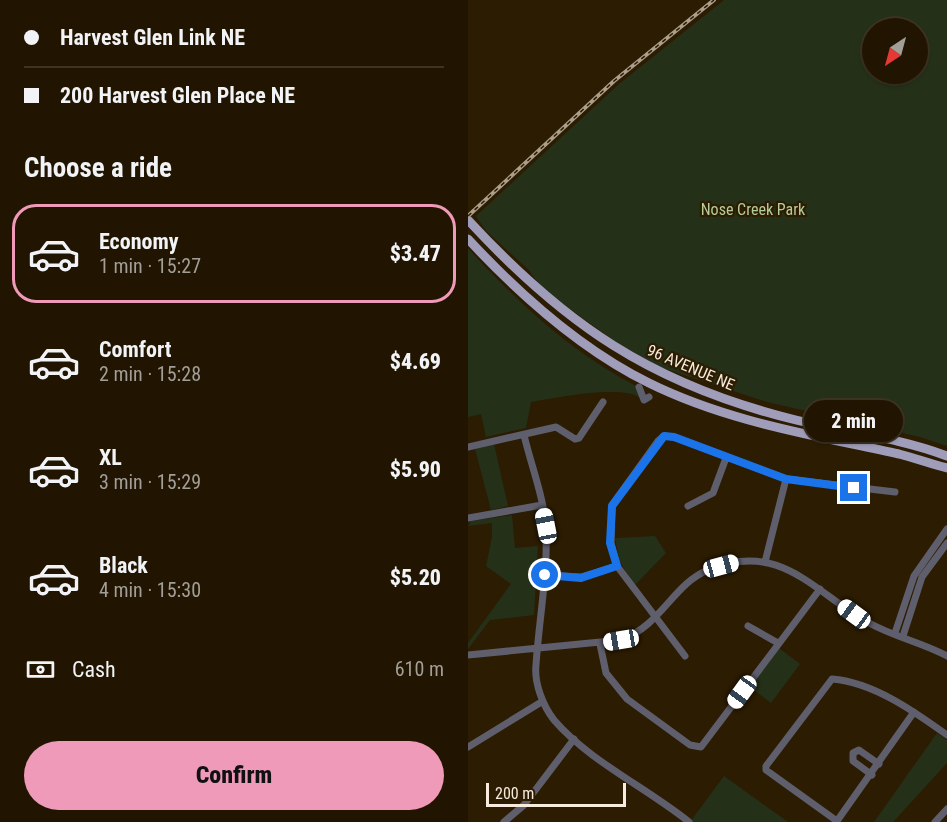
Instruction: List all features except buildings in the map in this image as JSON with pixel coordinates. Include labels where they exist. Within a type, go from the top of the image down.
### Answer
[{"type":"main road","name":"96 AVENUE NE","points":[[468,220],[549,301],[601,339],[684,383],[792,419],[900,441],[947,456]]},
{"type":"main road","name":"96 AVENUE NE","points":[[469,239],[541,310],[628,372],[709,408],[789,432],[903,455],[946,469]]},
{"type":"main road","points":[[789,432],[792,419]]},
{"type":"street","points":[[639,387],[641,398],[644,400],[649,397]]},
{"type":"street","points":[[468,447],[556,427],[575,439],[579,438],[603,402]]},
{"type":"street","points":[[524,435],[546,526],[545,575],[536,665],[538,686],[543,701],[554,719],[574,740],[689,822]]},
{"type":"street","points":[[685,656],[617,566],[610,543],[612,506],[658,441],[664,436],[674,437],[786,479],[895,492]]},
{"type":"street","points":[[688,506],[713,493],[726,458]]},
{"type":"street","points":[[765,562],[786,479]]},
{"type":"street","points":[[468,518],[542,505]]},
{"type":"street","points":[[895,633],[914,576],[947,530]]},
{"type":"street","points":[[903,636],[922,577],[947,543]]},
{"type":"street","points":[[468,655],[600,644],[631,636],[656,619],[690,581],[708,570],[735,563],[765,562],[794,571],[854,614],[947,656]]},
{"type":"street","points":[[545,575],[581,578],[617,566]]},
{"type":"street","points":[[600,644],[606,673],[627,699],[690,745],[701,747],[820,589]]},
{"type":"street","points":[[748,626],[778,643]]},
{"type":"street","points":[[914,712],[837,821],[770,775],[766,766],[832,679],[898,701],[914,712],[947,735]]},
{"type":"street","points":[[468,747],[543,701]]},
{"type":"street","points":[[504,822],[524,805],[574,740]]},
{"type":"street","points":[[872,774],[853,761],[853,753],[859,750],[879,764]]},
{"type":"street","points":[[935,822],[947,809]]},
{"type":"green space","name":"Nose Creek Park","points":[[724,0],[947,0],[947,446],[920,437],[767,402],[659,367],[617,343],[541,288],[529,270],[486,231],[476,216],[619,84]]},
{"type":"green space","points":[[468,248],[526,307],[568,343],[638,387],[641,398],[632,394],[606,392],[531,402],[526,428],[486,437],[481,414],[468,417]]},
{"type":"green space","points":[[494,444],[508,506],[491,510],[475,449]]},
{"type":"green space","points":[[512,515],[515,548],[538,546],[534,615],[490,620],[468,649],[468,643],[511,584],[486,566],[492,537],[492,523],[468,526],[471,521]]},
{"type":"green space","points":[[655,536],[666,553],[634,586],[619,560],[615,538]]},
{"type":"green space","points":[[779,648],[800,664],[771,703],[750,687]]},
{"type":"green space","points":[[937,733],[947,740],[947,763],[893,822],[874,822]]},
{"type":"green space","points":[[724,776],[788,822],[690,822]]},
{"type":"railway","points":[[468,216],[614,81],[714,0]]},
{"type":"route","points":[[545,575],[581,578],[617,566],[610,543],[612,506],[658,441],[664,436],[692,443],[726,458],[786,479],[854,488]]}]
